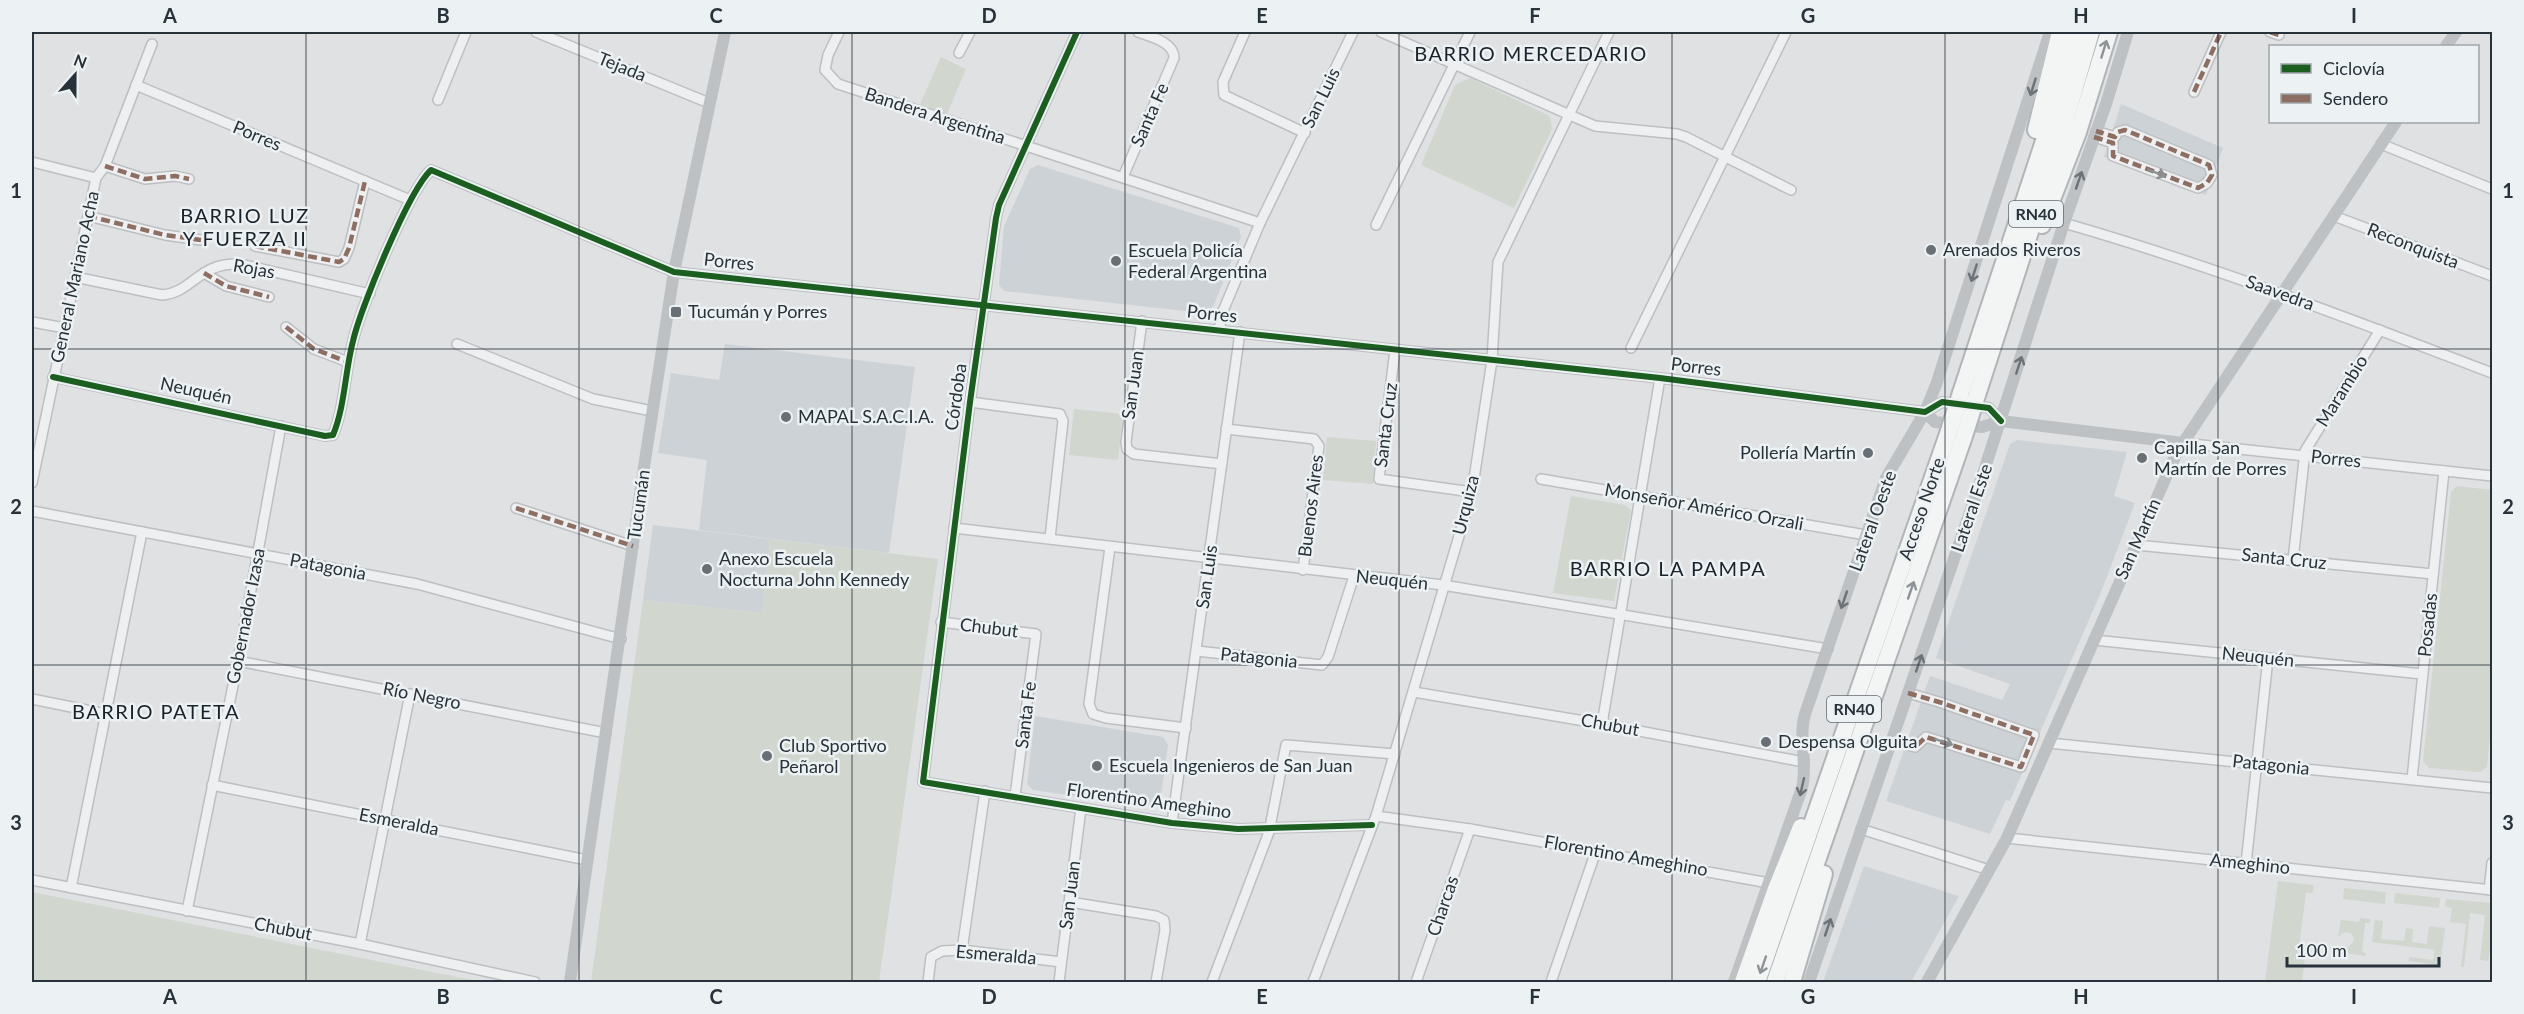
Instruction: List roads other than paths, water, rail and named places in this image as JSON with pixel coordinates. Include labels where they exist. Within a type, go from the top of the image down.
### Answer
[{"type":"highway","points":[[2004,263],[2060,32]]},
{"type":"highway","name":"Acceso Norte","points":[[1775,982],[1839,801],[1969,394],[2004,263],[2044,141],[2075,32]]},
{"type":"highway","name":"Acceso Norte","points":[[1969,394],[2003,320],[2091,32]]},
{"type":"highway","points":[[2003,320],[2078,132],[2109,32]]},
{"type":"highway","name":"Acceso Norte","points":[[1757,982],[1843,740],[1956,435]]},
{"type":"highway","points":[[1743,982],[1796,839],[1843,740]]},
{"type":"highway","points":[[1792,982],[1820,888],[1839,801]]},
{"type":"street","points":[[438,100],[466,32]]},
{"type":"street","name":"Tejada","points":[[536,32],[709,103]]},
{"type":"street","name":"Tucumán","points":[[570,982],[674,272],[725,32]]},
{"type":"street","name":"Bandera Argentina","points":[[839,32],[828,55],[825,69],[838,84],[1260,223]]},
{"type":"street","points":[[959,53],[970,32]]},
{"type":"street","name":"Córdoba","points":[[923,782],[941,622],[999,205],[1077,32]]},
{"type":"street","name":"Santa Fe","points":[[1123,177],[1172,65],[1174,51],[1170,45],[1138,32]]},
{"type":"street","points":[[1245,32],[1223,81],[1224,95],[1305,133]]},
{"type":"street","name":"San Luis","points":[[1219,330],[1223,311],[1260,223],[1353,32]]},
{"type":"street","points":[[1381,32],[1595,126],[1677,134],[1791,190]]},
{"type":"street","points":[[1376,225],[1470,32]]},
{"type":"street","name":"Urquiza","points":[[1313,982],[1374,821],[1472,492],[1492,360],[1498,262],[1609,32]]},
{"type":"street","points":[[1631,348],[1786,32]]},
{"type":"street","name":"Lateral Oeste","points":[[1734,982],[1803,788],[1803,719],[1890,470],[1925,412],[1950,347],[2050,32]]},
{"type":"street","name":"Lateral Este","points":[[1809,982],[2001,421],[2128,32]]},
{"type":"street","points":[[2194,92],[2221,32]]},
{"type":"street","points":[[2447,45],[2456,32]]},
{"type":"street","name":"General Mariano Acha","points":[[32,483],[96,178],[105,166],[152,44]]},
{"type":"street","name":"Porres","points":[[136,85],[410,200],[423,177],[430,170],[674,272],[1660,378],[1925,412],[1935,422],[1982,428],[2001,421],[2493,476]]},
{"type":"street","name":"San Martín","points":[[1927,982],[2007,838],[2183,443],[2395,123]]},
{"type":"street","points":[[2125,130],[2209,165],[2212,175],[2207,183],[2198,188],[2113,156],[2113,143],[2095,134],[2115,137],[2118,132],[2125,130]]},
{"type":"street","points":[[2381,144],[2493,189]]},
{"type":"street","points":[[32,162],[96,178]]},
{"type":"street","points":[[105,166],[145,179],[175,176],[189,179]]},
{"type":"street","points":[[255,246],[339,262],[344,259],[349,248],[365,181]]},
{"type":"street","points":[[286,327],[314,350],[348,362],[353,339],[370,294],[410,200]]},
{"type":"street","points":[[88,216],[165,236],[201,240]]},
{"type":"street","name":"Reconquista","points":[[2334,216],[2493,276]]},
{"type":"street","name":"Saavedra","points":[[2064,223],[2170,254],[2493,373]]},
{"type":"street","name":"Rojas","points":[[75,277],[162,296],[174,294],[213,267],[225,263],[240,264],[370,294]]},
{"type":"street","points":[[204,273],[226,286],[269,297]]},
{"type":"street","name":"San Juan","points":[[1142,321],[1126,442],[1127,449],[1134,454],[1222,464]]},
{"type":"street","points":[[32,322],[64,327]]},
{"type":"street","name":"Marambio","points":[[2293,560],[2305,451],[2380,330]]},
{"type":"street","name":"San Luis","points":[[1172,823],[1240,332]]},
{"type":"street","points":[[457,344],[593,399],[652,411]]},
{"type":"street","name":"Santa Cruz","points":[[1395,350],[1379,479],[1472,492]]},
{"type":"street","name":"Neuquén","points":[[53,377],[325,436],[333,435],[348,362]]},
{"type":"street","points":[[1602,723],[1660,378]]},
{"type":"street","points":[[970,402],[1059,414],[1063,421],[1050,538]]},
{"type":"street","name":"Porres","points":[[1925,412],[1942,402],[1989,408],[2001,421]]},
{"type":"street","name":"Gobernador Izasa","points":[[187,911],[238,661],[281,426]]},
{"type":"street","name":"Buenos Aires","points":[[1226,429],[1317,441],[1319,446],[1303,570]]},
{"type":"street","name":"Posadas","points":[[2412,780],[2444,471]]},
{"type":"street","name":"Monseñor Américo Orzali","points":[[1541,479],[1866,535]]},
{"type":"street","points":[[516,508],[633,546]]},
{"type":"street","name":"Patagonia","points":[[32,511],[417,584],[621,639]]},
{"type":"street","name":"Neuquén","points":[[954,528],[1443,585],[1828,649]]},
{"type":"street","points":[[71,888],[142,532]]},
{"type":"street","name":"Santa Cruz","points":[[2136,545],[2433,574]]},
{"type":"street","points":[[1110,547],[1089,704],[1093,714],[1106,718],[1186,728]]},
{"type":"street","name":"Patagonia","points":[[1197,651],[1322,665],[1329,657],[1354,576]]},
{"type":"street","name":"Chubut","points":[[941,622],[1036,633]]},
{"type":"street","name":"Santa Fe","points":[[1016,796],[1036,633]]},
{"type":"street","name":"Neuquén","points":[[2094,640],[2422,674]]},
{"type":"street","points":[[2246,864],[2268,658]]},
{"type":"street","name":"Río Negro","points":[[238,661],[606,733]]},
{"type":"street","name":"Chubut","points":[[1414,692],[1602,723],[1804,762]]},
{"type":"street","points":[[1892,740],[1915,747],[1926,737],[2021,767],[2034,735],[1908,693]]},
{"type":"street","points":[[360,944],[410,694]]},
{"type":"street","points":[[32,699],[106,714]]},
{"type":"street","name":"Patagonia","points":[[2049,743],[2493,788]]},
{"type":"street","points":[[1212,982],[1270,828],[1286,745],[1395,754]]},
{"type":"street","name":"Florentino Ameghino","points":[[923,782],[1172,823],[1238,829],[1374,821],[1470,829],[1769,883]]},
{"type":"street","name":"Esmeralda","points":[[212,785],[587,860]]},
{"type":"street","points":[[962,950],[985,791]]},
{"type":"street","name":"San Juan","points":[[1059,982],[1081,808]]},
{"type":"street","name":"Charcas","points":[[1416,982],[1470,829]]},
{"type":"street","points":[[1861,829],[1989,870]]},
{"type":"street","name":"Ameghino","points":[[2007,838],[2491,890]]},
{"type":"street","points":[[1551,982],[1596,851]]},
{"type":"street","points":[[2491,890],[2493,863]]},
{"type":"street","name":"Chubut","points":[[32,880],[360,944],[535,982]]},
{"type":"street","points":[[1070,902],[1156,916],[1164,920],[1165,930],[1156,982]]},
{"type":"street","name":"Esmeralda","points":[[928,982],[932,957],[942,951],[962,950],[1062,962]]},
{"type":"place","name":"Arenados Riveros","points":[[1931,250]]},
{"type":"place","name":"Escuela Policía Federal Argentina","points":[[1116,261]]},
{"type":"place","name":"Tucumán y Porres","points":[[676,312]]},
{"type":"place","name":"MAPAL S.A.C.I.A.","points":[[786,417]]},
{"type":"place","name":"Pollería Martín","points":[[1868,453]]},
{"type":"place","name":"Capilla San Martín de Porres","points":[[2142,458]]},
{"type":"place","name":"Anexo Escuela Nocturna John Kennedy","points":[[707,569]]},
{"type":"place","name":"Despensa Olguita","points":[[1766,742]]},
{"type":"place","name":"Club Sportivo Peñarol","points":[[767,756]]},
{"type":"place","name":"Escuela Ingenieros de San Juan","points":[[1097,766]]},
{"type":"district","name":"BARRIO MERCEDARIO","points":[[1531,54]]},
{"type":"district","name":"BARRIO LUZ Y FUERZA II","points":[[245,228]]},
{"type":"district","name":"BARRIO LA PAMPA","points":[[1668,569]]},
{"type":"district","name":"BARRIO PATETA","points":[[156,712]]}]
